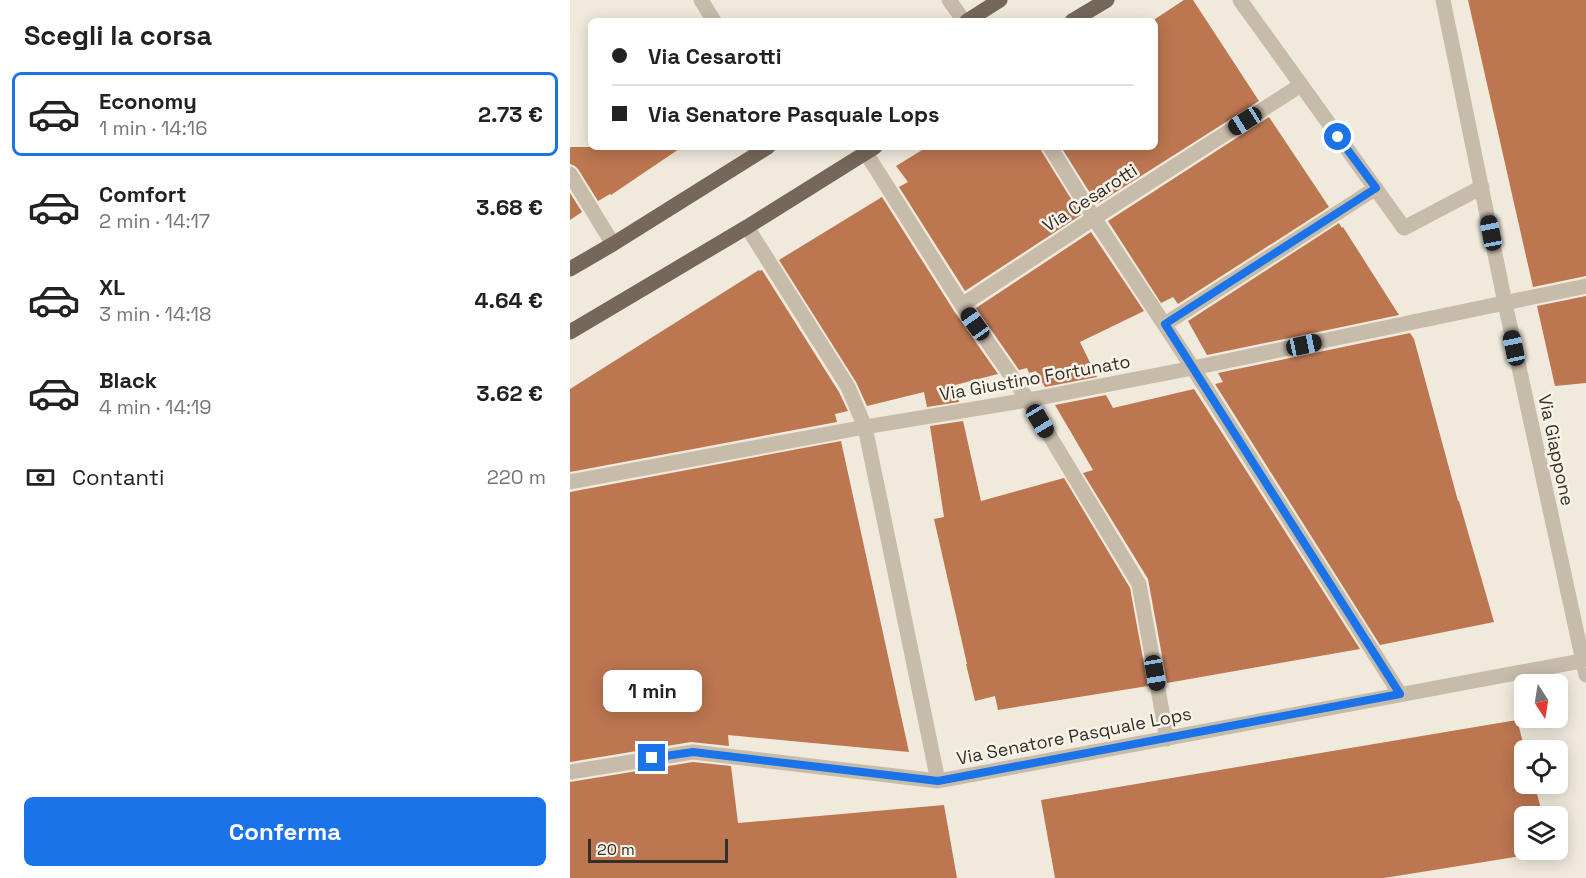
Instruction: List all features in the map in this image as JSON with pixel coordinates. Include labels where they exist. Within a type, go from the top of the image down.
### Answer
[{"type":"main road","points":[[970,18],[1000,0]]},
{"type":"main road","points":[[1077,18],[1107,0]]},
{"type":"main road","points":[[570,269],[763,150]]},
{"type":"main road","points":[[570,332],[747,227],[870,150]]},
{"type":"street","points":[[701,0],[712,18]]},
{"type":"street","points":[[950,0],[963,18]]},
{"type":"street","points":[[1240,0],[1404,228],[1482,187]]},
{"type":"street","name":"Via Giappone","points":[[1443,0],[1505,303],[1585,665]]},
{"type":"street","name":"Via Cesarotti","points":[[962,305],[1301,85]]},
{"type":"street","points":[[870,150],[962,305],[1028,400],[1139,584],[1167,739]]},
{"type":"street","points":[[1052,150],[1400,694]]},
{"type":"street","points":[[570,174],[613,244]]},
{"type":"street","points":[[1165,324],[1376,188]]},
{"type":"street","points":[[747,227],[849,387],[865,427],[938,781]]},
{"type":"street","name":"Via Giustino Fortunato","points":[[570,482],[865,427],[1028,400],[1586,286]]},
{"type":"street","name":"Via Senatore Pasquale Lops","points":[[570,772],[693,752],[938,781],[1400,694],[1585,665]]},
{"type":"building","points":[[1184,0],[1193,0],[1259,101],[1097,204],[1063,150],[1158,150],[1157,18]]},
{"type":"building","points":[[1468,0],[1586,0],[1586,276],[1533,287]]},
{"type":"building","points":[[1269,117],[1329,207],[1178,304],[1173,297],[1161,303],[1108,221]]},
{"type":"building","points":[[570,147],[588,147],[588,150],[678,150],[611,195],[598,201],[578,169],[570,164]]},
{"type":"building","points":[[922,150],[1041,150],[1081,215],[965,291],[899,187],[908,182],[896,166]]},
{"type":"building","points":[[570,193],[582,212],[570,220]]},
{"type":"building","points":[[882,197],[954,311],[998,374],[955,385],[959,402],[927,407],[924,392],[867,406],[856,382],[779,260]]},
{"type":"building","points":[[1339,223],[1399,315],[1207,355],[1188,321]]},
{"type":"building","points":[[1091,232],[1144,311],[1080,342],[1097,377],[1045,387],[1036,371],[1029,373],[1027,368],[1019,370],[976,308]]},
{"type":"building","points":[[762,270],[839,392],[848,411],[835,414],[837,422],[570,472],[570,389]]},
{"type":"building","points":[[1586,296],[1586,383],[1555,386],[1537,306]]},
{"type":"building","points":[[1410,333],[1414,339],[1494,622],[1380,645],[1215,384],[1223,382],[1218,373]]},
{"type":"building","points":[[1194,389],[1360,649],[1167,683],[1148,579],[1083,473],[1093,470],[1055,405],[1106,395],[1113,408]]},
{"type":"building","points":[[963,421],[981,501],[1064,478],[1130,588],[1148,686],[998,710],[995,696],[975,701],[934,519],[944,517],[930,426]]},
{"type":"building","points":[[841,441],[909,752],[728,735],[729,746],[691,742],[570,762],[570,492]]},
{"type":"building","points":[[1514,721],[1514,728],[1519,728],[1522,740],[1514,740],[1514,794],[1537,794],[1540,806],[1514,806],[1514,857],[1384,878],[1055,878],[1041,800]]},
{"type":"building","points":[[693,762],[731,766],[738,823],[944,805],[957,878],[570,878],[570,782]]},
{"type":"route","points":[[652,758],[693,752],[938,781],[1400,694],[1165,324],[1376,188],[1338,137]]}]
